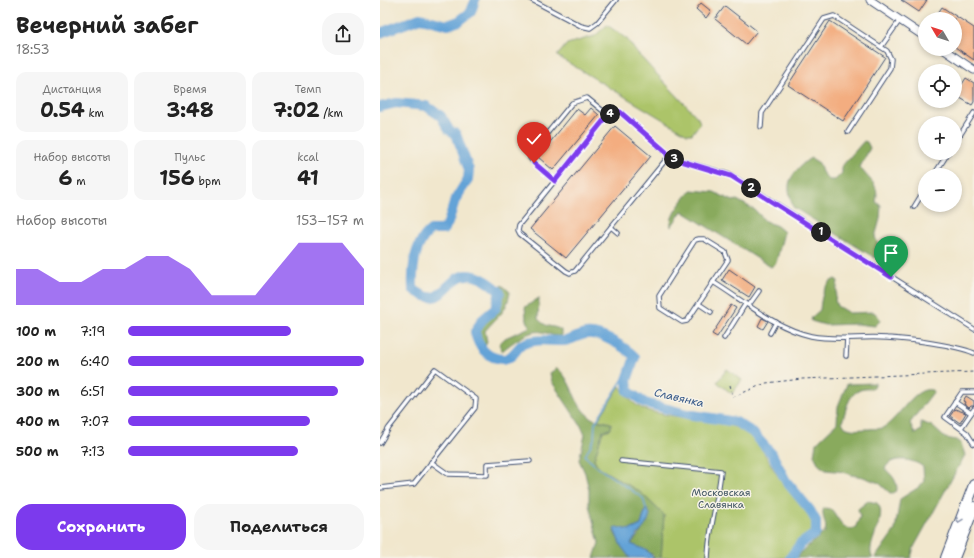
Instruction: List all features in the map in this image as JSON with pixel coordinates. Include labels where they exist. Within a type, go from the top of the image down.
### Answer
[{"type":"main road","points":[[946,558],[974,485]]},
{"type":"main road","points":[[954,558],[974,507]]},
{"type":"street","points":[[870,0],[918,32]]},
{"type":"street","points":[[953,56],[974,70]]},
{"type":"lane","points":[[532,0],[538,1],[582,26],[590,28],[597,23],[616,0]]},
{"type":"lane","points":[[761,127],[762,113],[824,19],[834,16],[888,51],[891,59],[890,68],[848,132]]},
{"type":"lane","points":[[881,47],[900,20]]},
{"type":"lane","points":[[555,181],[534,163],[530,158],[531,153],[572,103],[587,98],[608,115]]},
{"type":"lane","points":[[668,157],[575,271],[570,273],[520,234],[518,230],[519,225],[608,115],[614,111],[620,112],[666,152],[668,157],[731,176],[974,329]]},
{"type":"lane","points":[[962,132],[974,113]]},
{"type":"lane","points":[[914,207],[918,200]]},
{"type":"lane","points":[[611,227],[618,233]]},
{"type":"lane","points":[[704,239],[725,252],[728,256],[728,260],[699,304],[687,321],[682,322],[660,308],[658,303],[659,296],[695,240],[704,239]]},
{"type":"lane","points":[[713,282],[776,322],[810,335],[847,338],[902,339],[960,349],[974,353]]},
{"type":"lane","points":[[724,338],[759,291]]},
{"type":"lane","points":[[699,304],[711,312]]},
{"type":"lane","points":[[770,333],[776,322]]},
{"type":"lane","points":[[846,356],[847,338]]},
{"type":"lane","points":[[380,443],[389,428],[435,369],[476,399],[475,408],[414,484],[380,488]]},
{"type":"lane","points":[[974,392],[962,392],[945,417],[967,433],[974,444]]},
{"type":"lane","points":[[955,402],[971,413]]},
{"type":"lane","points":[[961,428],[974,409]]},
{"type":"lane","points":[[621,460],[721,471],[719,496],[708,538],[708,558]]},
{"type":"lane","points":[[431,462],[448,474],[487,475],[487,464],[530,461]]},
{"type":"path","points":[[730,386],[733,397],[766,383],[802,379],[974,372]]},
{"type":"green space","points":[[607,25],[627,39],[637,53],[698,118],[700,123],[692,134],[687,134],[557,56],[567,44],[595,36]]},
{"type":"green space","points":[[864,141],[867,142],[870,148],[860,167],[875,186],[877,196],[876,202],[881,206],[880,219],[875,237],[879,246],[875,258],[793,207],[789,191],[789,184],[793,175],[811,158],[819,163],[822,172],[829,180],[835,180],[842,173],[842,166]]},
{"type":"green space","points":[[691,190],[714,192],[733,201],[737,200],[755,210],[765,221],[777,226],[784,232],[776,263],[771,267],[682,211],[671,227],[672,217]]},
{"type":"green space","points":[[835,279],[838,281],[835,300],[837,306],[849,313],[874,312],[879,317],[880,321],[875,326],[857,324],[825,325],[811,321],[812,317],[820,310],[825,288]]},
{"type":"green space","points":[[502,285],[510,292],[509,299],[501,314],[485,331],[487,342],[485,346],[480,342],[479,331],[482,325],[496,312],[499,307],[502,293],[499,288]]},
{"type":"green space","points":[[539,298],[538,319],[547,326],[561,330],[561,336],[542,332],[532,333],[520,338],[502,351],[499,344],[505,338],[530,327],[526,318],[525,307]]},
{"type":"green space","points":[[557,368],[567,379],[584,412],[590,417],[611,423],[611,429],[603,431],[594,459],[599,468],[640,492],[664,515],[661,558],[654,558],[653,555],[631,544],[641,532],[646,508],[641,525],[630,530],[616,527],[614,532],[630,558],[594,558],[599,543],[589,505],[589,490],[585,473],[579,460],[585,435],[581,426],[552,382],[550,373]]},
{"type":"green space","points":[[727,369],[742,380],[732,394],[717,382]]},
{"type":"green space","points":[[875,383],[875,386],[860,390],[852,396],[842,422],[845,427],[857,430],[882,428],[896,417],[914,396],[927,390],[934,391],[910,423],[915,434],[921,430],[921,422],[932,426],[945,438],[957,440],[961,443],[965,455],[914,547],[911,558],[875,558],[895,530],[900,499],[919,487],[924,481],[923,467],[908,460],[897,460],[888,465],[885,469],[894,478],[897,486],[897,490],[894,493],[890,493],[879,483],[863,477],[844,472],[826,470],[819,465],[814,455],[816,443],[837,423],[838,406],[847,384]]},
{"type":"green space","name":"Московская Славянка","points":[[620,386],[631,400],[646,410],[708,420],[732,426],[750,435],[761,447],[777,475],[806,508],[812,521],[813,528],[809,534],[798,541],[787,558],[661,558],[664,515],[640,492],[599,468],[594,459],[603,431],[611,428],[611,423],[598,420]]},
{"type":"green space","points":[[868,501],[877,503],[880,509],[879,523],[871,547],[873,558],[796,558],[803,550],[825,532],[826,526],[823,514],[824,508],[831,509],[844,526],[851,529],[855,528],[860,517],[858,509]]},
{"type":"water","points":[[646,508],[650,514],[649,519],[631,544],[646,550],[654,558],[630,558],[621,546],[614,529],[616,527],[630,530],[641,525]]},
{"type":"building","points":[[901,0],[927,0],[919,12]]},
{"type":"building","points":[[701,3],[711,11],[706,18],[696,9]]},
{"type":"building","points":[[725,6],[757,31],[746,44],[715,19]]},
{"type":"building","points":[[942,7],[950,12],[939,12]]},
{"type":"building","points":[[962,20],[974,28],[974,60],[962,52]]},
{"type":"building","points":[[830,21],[885,57],[843,121],[788,85]]},
{"type":"building","points":[[966,78],[974,83],[974,102],[972,105],[962,99],[962,84]]},
{"type":"building","points":[[591,108],[599,115],[553,170],[538,157],[577,109],[585,115]]},
{"type":"building","points":[[615,126],[651,156],[566,258],[530,229]]},
{"type":"building","points":[[729,269],[755,287],[749,297],[722,280]]},
{"type":"building","points":[[731,305],[736,308],[717,337],[712,334]]},
{"type":"building","points":[[762,318],[768,321],[763,329],[758,326]]},
{"type":"building","points":[[966,396],[974,401],[974,406],[969,408],[964,404],[965,402],[963,401]]},
{"type":"building","points":[[955,409],[966,413],[960,423],[950,416]]},
{"type":"waterway","name":"Славянка","points":[[380,33],[420,18],[448,25],[459,21],[471,12],[475,0]]},
{"type":"waterway","name":"Славянка","points":[[380,107],[396,103],[426,106],[441,116],[449,130],[456,134],[469,170],[468,179],[455,200],[448,223],[443,230],[431,230],[425,235],[421,242],[415,256],[413,289],[428,297],[433,297],[438,295],[458,278],[463,276],[469,275],[481,278],[500,292],[496,308],[482,320],[475,332],[478,343],[484,351],[493,357],[507,359],[523,344],[528,342],[538,340],[566,341],[586,334],[599,335],[619,345],[635,357],[627,380],[628,391],[645,403],[687,414],[736,422],[752,432],[772,454],[786,481],[810,510],[816,521],[816,533],[800,544],[790,558]]},
{"type":"waterway","points":[[628,376],[623,379],[595,423],[594,439],[585,456],[597,467],[643,498],[646,508]]},
{"type":"route","points":[[534,163],[555,181],[608,115],[614,111],[620,112],[666,152],[668,157],[731,176],[891,277]]}]
